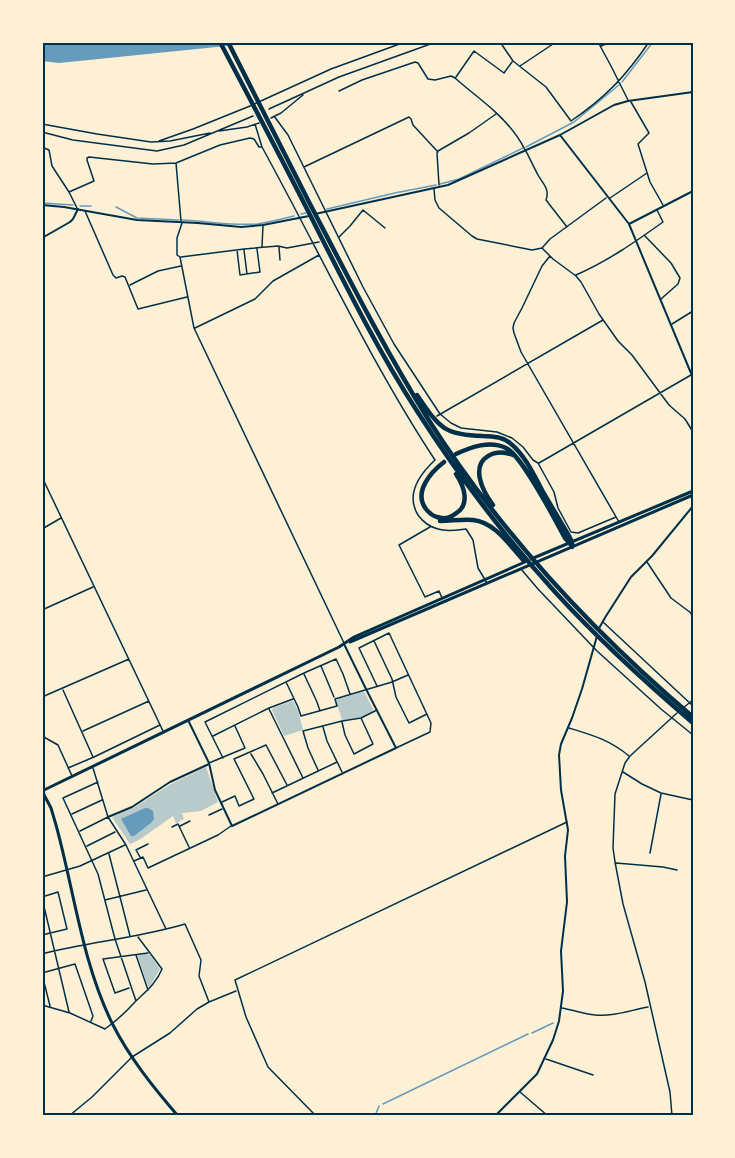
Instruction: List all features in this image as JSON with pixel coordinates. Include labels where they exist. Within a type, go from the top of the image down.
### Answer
[{"type":"highway","points":[[220,42],[255,115],[418,402],[446,446],[525,557]]},
{"type":"highway","points":[[228,42],[308,206]]},
{"type":"highway","points":[[319,226],[355,304],[420,420],[464,488],[465,501],[462,508],[453,516],[441,518],[428,511],[422,501],[423,487],[444,461],[429,472],[420,488],[419,498],[424,511],[440,520],[474,520],[486,524],[525,557]]},
{"type":"highway","points":[[387,346],[426,408],[441,426],[461,435],[500,438],[508,441],[514,447],[529,466],[571,544]]},
{"type":"highway","points":[[402,387],[460,474],[525,557],[594,630]]},
{"type":"highway","points":[[514,447],[499,442],[486,442],[455,453],[493,445],[510,449],[522,464],[571,544]]},
{"type":"highway","points":[[516,456],[504,452],[491,454],[480,466],[479,477],[488,497],[525,557]]},
{"type":"highway","points":[[536,569],[555,592],[594,630],[674,704],[693,717]]},
{"type":"highway","points":[[684,712],[693,723]]},
{"type":"main road","points":[[178,1116],[132,1057],[112,1024],[94,978],[54,816],[42,791],[344,644],[692,493]]},
{"type":"main road","points":[[344,644],[354,637],[442,598],[520,569],[571,544]]},
{"type":"street","points":[[159,141],[250,106],[331,69],[405,42]]},
{"type":"street","points":[[269,110],[339,77],[436,42]]},
{"type":"street","points":[[500,42],[513,61],[546,87],[571,121],[591,107],[619,81],[649,42]]},
{"type":"street","points":[[519,66],[556,42]]},
{"type":"street","points":[[598,42],[629,101],[649,133],[638,144],[650,182],[664,206]]},
{"type":"street","points":[[601,47],[611,42]]},
{"type":"street","points":[[456,78],[474,51],[504,73],[513,61]]},
{"type":"street","points":[[339,91],[362,80],[415,62],[428,79],[435,80],[451,76],[456,78],[490,106],[512,129],[547,189],[546,200],[567,227]]},
{"type":"street","points":[[271,118],[281,113],[306,92]]},
{"type":"street","points":[[42,205],[137,220],[241,227],[263,225],[461,181],[560,135],[614,105],[693,92]]},
{"type":"street","points":[[438,152],[496,113]]},
{"type":"street","points":[[42,132],[74,140],[157,151],[184,145],[255,115]]},
{"type":"street","points":[[274,116],[288,135],[394,344],[440,414],[461,428],[505,434],[518,443],[538,464],[554,492],[558,508],[571,532],[578,533],[616,517]]},
{"type":"street","points":[[304,167],[409,117],[413,125],[438,152],[439,187]]},
{"type":"street","points":[[42,124],[150,142],[170,141],[259,123]]},
{"type":"street","points":[[255,124],[263,147],[373,355],[435,460],[420,477],[414,490],[416,512],[424,522],[441,530],[466,529],[473,540],[478,568],[486,581]]},
{"type":"street","points":[[538,464],[692,376],[628,224],[560,135]]},
{"type":"street","points":[[69,192],[94,182],[88,157],[153,164],[176,163],[220,146],[250,138],[254,139],[259,147],[263,147]]},
{"type":"street","points":[[42,147],[48,149],[52,166],[78,209]]},
{"type":"street","points":[[294,156],[298,154]]},
{"type":"street","points":[[176,163],[182,222],[177,238],[177,255],[180,257],[194,328],[396,748]]},
{"type":"street","points":[[273,166],[278,164]]},
{"type":"street","points":[[434,188],[435,200],[439,208],[472,236],[532,250],[542,248],[550,239],[609,197],[648,173]]},
{"type":"street","points":[[628,224],[693,191]]},
{"type":"street","points":[[333,237],[338,236],[350,226],[368,202]]},
{"type":"street","points":[[42,238],[70,222],[78,209]]},
{"type":"street","points":[[575,276],[597,266],[663,222],[657,209]]},
{"type":"street","points":[[363,210],[385,228]]},
{"type":"street","points":[[85,211],[112,275],[116,279],[124,276],[138,309],[188,297]]},
{"type":"street","points":[[262,248],[263,225]]},
{"type":"street","points":[[645,236],[671,263],[680,278],[678,284],[661,299]]},
{"type":"street","points":[[180,257],[278,246],[287,248],[319,242]]},
{"type":"street","points":[[278,246],[280,260]]},
{"type":"street","points":[[237,250],[240,275],[260,272],[257,248]]},
{"type":"street","points":[[542,248],[580,282],[618,341],[633,355],[672,410],[685,418],[693,432]]},
{"type":"street","points":[[244,249],[247,274]]},
{"type":"street","points":[[194,328],[255,299],[273,281],[320,254]]},
{"type":"street","points":[[550,256],[534,280],[513,328],[518,345],[528,364],[620,523]]},
{"type":"street","points":[[128,284],[158,271],[182,266]]},
{"type":"street","points":[[671,324],[693,311]]},
{"type":"street","points":[[437,416],[604,320]]},
{"type":"street","points":[[387,346],[394,344]]},
{"type":"street","points":[[373,355],[377,352]]},
{"type":"street","points":[[396,395],[400,393]]},
{"type":"street","points":[[416,429],[420,426]]},
{"type":"street","points":[[42,477],[164,732]]},
{"type":"street","points":[[692,493],[693,501]]},
{"type":"street","points":[[495,1116],[537,1074],[556,1032],[561,1008],[563,991],[561,950],[567,902],[564,862],[568,830],[561,789],[559,755],[561,744],[585,681],[602,622],[626,582],[647,561],[693,506]]},
{"type":"street","points":[[42,530],[62,518]]},
{"type":"street","points":[[431,526],[399,545],[425,597],[439,591],[442,598]]},
{"type":"street","points":[[647,561],[671,598],[691,614],[693,619]]},
{"type":"street","points":[[520,569],[593,647],[693,735]]},
{"type":"street","points":[[42,610],[95,587]]},
{"type":"street","points":[[602,622],[693,705]]},
{"type":"street","points":[[148,844],[136,850],[141,858],[143,857],[148,868],[430,732],[432,723],[388,633],[359,648],[377,686]]},
{"type":"street","points":[[374,640],[396,697],[409,723],[427,714]]},
{"type":"street","points":[[42,697],[129,659]]},
{"type":"street","points":[[223,758],[205,722],[336,659],[350,694]]},
{"type":"street","points":[[644,668],[648,664]]},
{"type":"street","points":[[285,682],[301,716],[337,706],[320,665]]},
{"type":"street","points":[[304,673],[320,711]]},
{"type":"street","points":[[335,699],[408,675]]},
{"type":"street","points":[[631,682],[635,678]]},
{"type":"street","points":[[62,688],[94,757]]},
{"type":"street","points":[[212,736],[294,698]]},
{"type":"street","points":[[672,1116],[670,1092],[645,982],[623,904],[615,862],[614,800],[625,763],[630,756],[693,700]]},
{"type":"street","points":[[82,731],[149,701]]},
{"type":"street","points":[[269,708],[303,778]]},
{"type":"street","points":[[318,770],[303,731],[361,718],[377,710]]},
{"type":"street","points":[[342,721],[345,735],[354,754],[373,744],[361,718]]},
{"type":"street","points":[[188,720],[209,763],[215,790],[232,826]]},
{"type":"street","points":[[68,768],[160,724]]},
{"type":"street","points":[[79,831],[132,807],[170,782],[245,748],[234,725]]},
{"type":"street","points":[[322,726],[342,773]]},
{"type":"street","points":[[568,728],[606,740],[630,756]]},
{"type":"street","points":[[42,736],[58,745],[72,777]]},
{"type":"street","points":[[220,802],[235,796],[239,806],[254,799],[234,759],[266,746],[287,785]]},
{"type":"street","points":[[250,753],[278,804]]},
{"type":"street","points":[[272,793],[337,762]]},
{"type":"street","points":[[93,767],[108,817],[126,845],[166,930]]},
{"type":"street","points":[[622,772],[661,793],[693,800]]},
{"type":"street","points":[[98,782],[63,798],[99,874],[115,939],[136,1001]]},
{"type":"street","points":[[650,853],[661,793]]},
{"type":"street","points":[[72,814],[103,800]]},
{"type":"street","points":[[209,815],[223,808]]},
{"type":"street","points":[[172,827],[190,821]]},
{"type":"street","points":[[316,1116],[268,1067],[246,1017],[235,980],[567,821]]},
{"type":"street","points":[[179,826],[189,849]]},
{"type":"street","points":[[86,846],[116,831]]},
{"type":"street","points":[[42,877],[93,861],[126,845]]},
{"type":"street","points":[[109,853],[130,937]]},
{"type":"street","points":[[133,861],[141,858]]},
{"type":"street","points":[[615,862],[677,870]]},
{"type":"street","points":[[105,900],[146,890]]},
{"type":"street","points":[[42,935],[51,933],[67,929],[58,892],[42,897],[51,933],[54,951],[70,1013]]},
{"type":"street","points":[[42,954],[166,930],[185,924],[201,960],[200,976],[209,1002]]},
{"type":"street","points":[[42,1005],[70,1013],[105,1029],[112,1024],[152,986],[162,969],[137,936]]},
{"type":"street","points":[[131,987],[115,993],[103,959],[149,953]]},
{"type":"street","points":[[136,954],[148,990]]},
{"type":"street","points":[[50,1007],[42,973],[75,964],[93,1016],[90,1023]]},
{"type":"street","points":[[69,1116],[92,1097],[132,1057],[170,1033],[191,1014],[209,1002],[237,990]]},
{"type":"street","points":[[561,1008],[608,1016],[650,1007]]},
{"type":"street","points":[[545,1059],[593,1075]]},
{"type":"street","points":[[520,1092],[548,1116]]},
{"type":"shaded area","points":[[363,692],[373,711],[362,717],[342,720],[336,701]]},
{"type":"shaded area","points":[[292,701],[298,710],[303,730],[284,736],[272,710]]},
{"type":"shaded area","points":[[206,767],[218,802],[201,811],[182,813],[184,819],[176,823],[173,816],[130,844],[112,817],[133,808],[171,784]]},
{"type":"shaded area","points":[[147,954],[160,969],[150,986],[148,986],[138,957]]},
{"type":"water","points":[[42,42],[289,42],[246,44],[59,63],[42,61]]},
{"type":"water","points":[[145,808],[153,811],[154,819],[131,836],[121,819]]},
{"type":"waterway","points":[[622,82],[653,42]]},
{"type":"waterway","points":[[526,147],[574,122],[619,85]]},
{"type":"waterway","points":[[440,184],[459,179],[523,148]]},
{"type":"waterway","points":[[400,192],[436,185]]},
{"type":"waterway","points":[[327,209],[399,192]]},
{"type":"waterway","points":[[42,203],[73,205]]},
{"type":"waterway","points":[[80,206],[91,206]]},
{"type":"waterway","points":[[116,207],[137,218],[179,220]]},
{"type":"waterway","points":[[301,214],[306,213]]},
{"type":"waterway","points":[[182,220],[248,224],[294,216]]},
{"type":"waterway","points":[[532,1033],[553,1023]]},
{"type":"waterway","points":[[383,1104],[528,1034]]},
{"type":"waterway","points":[[375,1116],[379,1106]]}]
